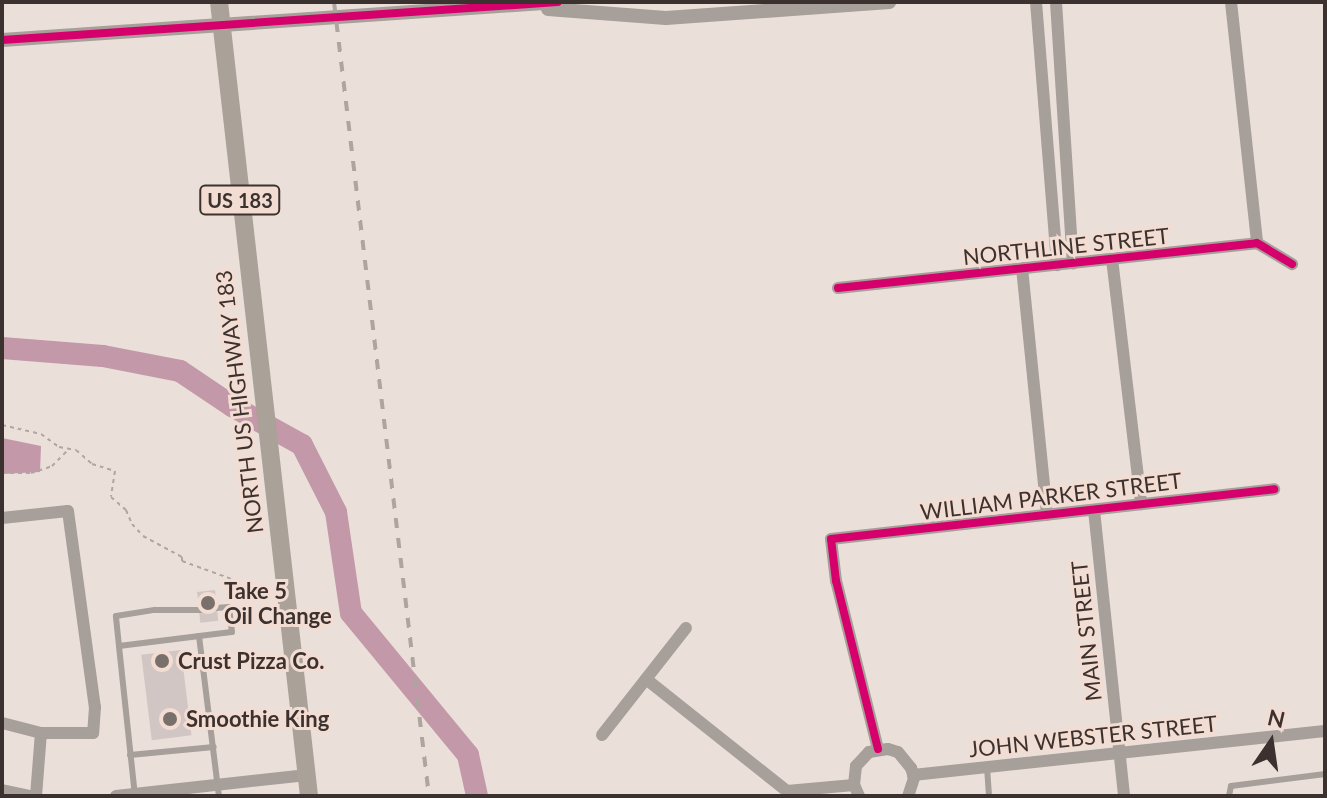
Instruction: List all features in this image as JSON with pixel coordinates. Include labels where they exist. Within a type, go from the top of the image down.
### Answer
[{"type":"main road","name":"NORTH US HIGHWAY 183","points":[[219,2],[309,796]]},
{"type":"street","points":[[2,40],[558,2]]},
{"type":"street","points":[[515,6],[666,18],[889,2]]},
{"type":"street","points":[[1036,2],[1057,265]]},
{"type":"street","points":[[1056,2],[1073,263]]},
{"type":"street","points":[[1231,2],[1257,243],[1292,264]]},
{"type":"street","name":"NORTHLINE STREET","points":[[838,288],[1257,243]]},
{"type":"street","points":[[1112,259],[1141,504]]},
{"type":"street","points":[[1022,268],[1047,515]]},
{"type":"street","name":"WILLIAM PARKER STREET","points":[[878,749],[836,581],[831,539],[1274,489]]},
{"type":"street","name":"MAIN STREET","points":[[1094,510],[1124,796]]},
{"type":"street","points":[[2,518],[68,511],[95,707],[93,733],[41,733],[2,723]]},
{"type":"street","points":[[602,735],[686,628]]},
{"type":"street","points":[[646,679],[787,791],[856,790],[856,766],[861,758],[878,749],[898,752],[906,759],[913,775],[908,796]]},
{"type":"street","name":"JOHN WEBSTER STREET","points":[[913,775],[1325,731]]},
{"type":"street","points":[[2,790],[33,796],[41,733]]},
{"type":"street","points":[[116,796],[219,791],[307,775]]},
{"type":"lane","points":[[119,646],[232,632],[229,607],[216,608]]},
{"type":"lane","points":[[135,795],[116,616],[155,610],[171,613],[201,610]]},
{"type":"lane","points":[[199,636],[219,791]]},
{"type":"lane","points":[[130,755],[214,747]]},
{"type":"lane","points":[[987,767],[989,796]]},
{"type":"lane","points":[[1229,796],[1231,786],[1325,774]]},
{"type":"path","points":[[2,425],[41,434],[67,450],[76,450],[92,464],[115,471],[111,497],[126,510],[132,524],[143,536],[182,557],[182,561],[237,581]]},
{"type":"path","points":[[2,473],[31,473],[52,466],[67,450]]},
{"type":"shaded area","points":[[2,438],[41,446],[40,472],[2,474]]},
{"type":"building","name":"Take 5 Oil Change","points":[[215,590],[218,621],[200,623],[197,592]]},
{"type":"building","points":[[181,650],[191,735],[152,740],[141,655]]},
{"type":"waterway","points":[[2,348],[103,356],[180,371],[232,406],[302,445],[336,512],[351,613],[468,755],[477,796]]},
{"type":"railway","points":[[334,2],[429,796]]},
{"type":"cycle path","points":[[2,40],[558,2]]},
{"type":"cycle path","points":[[838,288],[1257,243],[1292,264]]},
{"type":"cycle path","points":[[878,749],[836,581],[831,539],[1274,489]]},
{"type":"place","name":"Take 5 Oil Change","points":[[208,603]]},
{"type":"place","name":"Crust Pizza Co.","points":[[162,661]]},
{"type":"place","name":"Smoothie King","points":[[170,719]]}]
